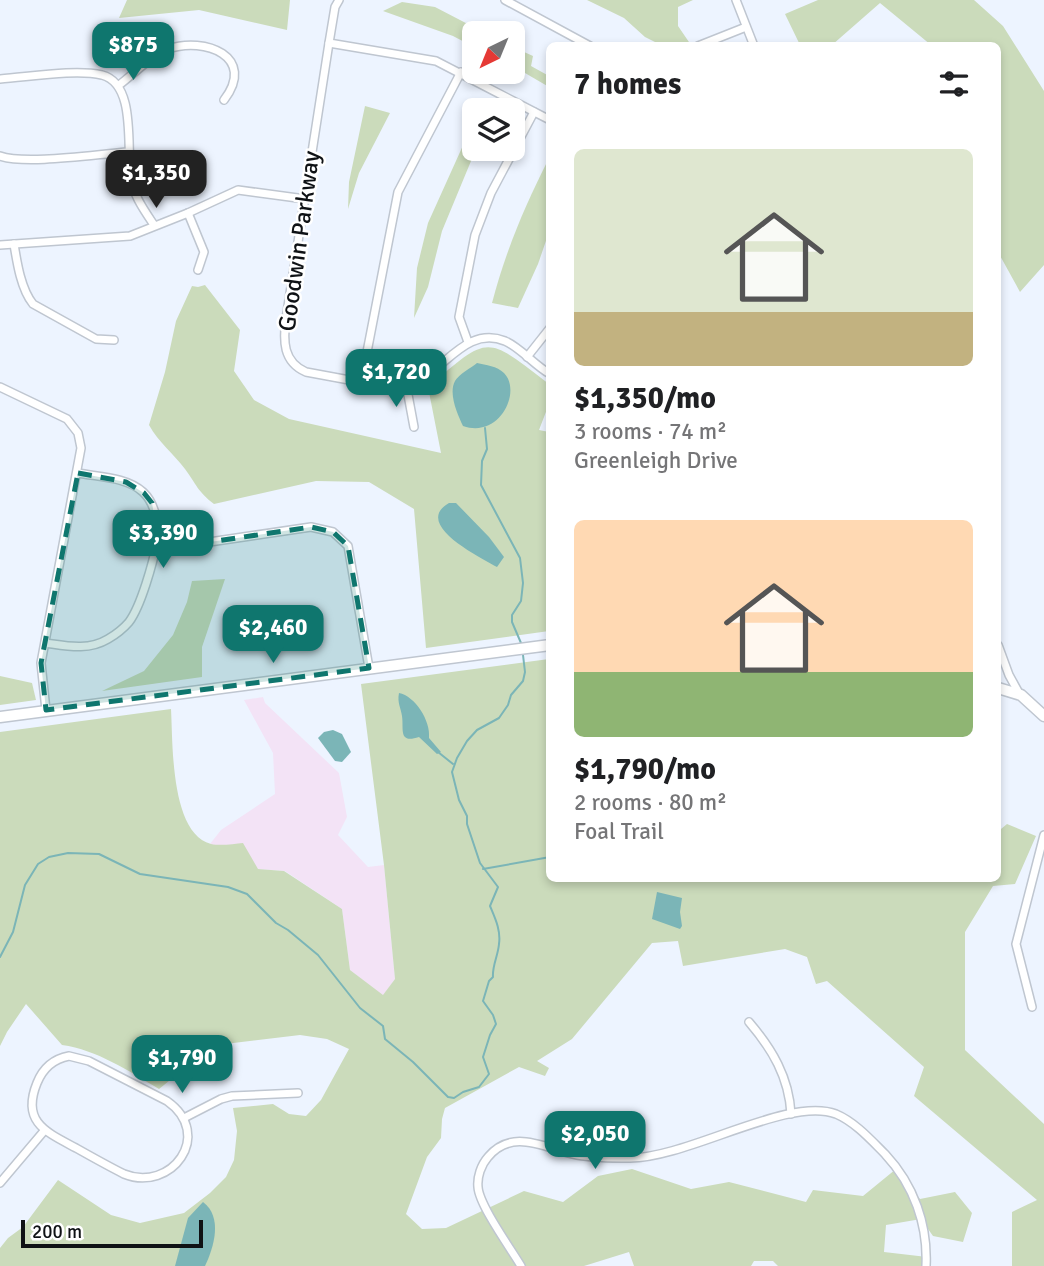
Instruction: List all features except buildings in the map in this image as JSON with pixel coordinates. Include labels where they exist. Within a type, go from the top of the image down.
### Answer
[{"type":"main road","points":[[0,717],[546,646]]},
{"type":"main road","points":[[1001,689],[1021,695],[1044,716]]},
{"type":"street","name":"Goodwin Parkway","points":[[339,0],[335,7],[329,43],[284,338],[285,350],[293,364],[306,372],[387,387],[421,379],[468,342]]},
{"type":"street","points":[[505,0],[583,42]]},
{"type":"street","points":[[736,0],[752,42]]},
{"type":"street","points":[[708,42],[746,27]]},
{"type":"street","points":[[329,43],[436,61],[546,118]]},
{"type":"street","points":[[119,85],[165,51],[207,47],[228,58],[235,69],[234,86],[224,100]]},
{"type":"street","points":[[361,383],[398,192],[461,72]]},
{"type":"street","points":[[0,79],[91,74],[107,77],[119,85],[125,99],[128,152],[134,191],[154,225]]},
{"type":"street","points":[[534,112],[491,193],[475,235],[459,317],[468,342],[483,338],[505,342],[546,371]]},
{"type":"street","points":[[0,156],[10,160],[128,152]]},
{"type":"street","points":[[0,245],[130,236],[238,190],[305,199]]},
{"type":"street","points":[[188,213],[204,253],[198,270]]},
{"type":"street","points":[[14,244],[17,263],[33,304],[96,339],[114,340]]},
{"type":"street","points":[[527,357],[546,333]]},
{"type":"street","points":[[406,384],[414,427]]},
{"type":"street","points":[[0,387],[59,414],[74,426],[80,440],[78,473],[40,663],[46,710]]},
{"type":"street","points":[[45,643],[86,647],[105,641],[120,631],[129,622],[139,604],[158,540],[152,503],[144,493],[126,482],[78,473]]},
{"type":"street","points":[[158,540],[196,544],[311,527],[333,533],[348,546],[369,668]]},
{"type":"street","points":[[1001,653],[1009,675],[1021,695]]},
{"type":"street","points":[[1032,1007],[1016,944],[1044,835]]},
{"type":"street","points":[[749,1021],[778,1061],[790,1100],[791,1114]]},
{"type":"street","points":[[69,1056],[89,1061],[167,1101],[184,1118],[189,1134],[183,1155],[170,1168],[144,1178],[124,1174],[44,1131],[33,1115],[34,1090],[45,1068],[55,1060],[69,1056]]},
{"type":"street","points":[[184,1118],[232,1096],[298,1093]]},
{"type":"street","points":[[521,1266],[493,1219],[478,1186],[480,1173],[488,1156],[506,1143],[523,1140],[574,1154],[634,1158],[676,1150],[791,1114],[815,1110],[833,1113],[848,1120],[887,1156],[910,1187],[925,1231],[926,1266]]},
{"type":"street","points":[[0,1183],[44,1131]]},
{"type":"highlighted area","points":[[78,473],[126,482],[144,493],[152,503],[158,540],[196,544],[311,527],[333,532],[348,546],[369,668],[46,710],[41,663]]},
{"type":"shaded area","points":[[127,0],[290,0],[287,30],[199,10],[119,18]]},
{"type":"shaded area","points":[[587,0],[693,0],[678,7],[678,26],[689,42],[655,42],[645,37],[624,18]]},
{"type":"shaded area","points":[[818,0],[974,0],[1003,26],[1044,91],[1044,265],[1020,292],[1001,257],[1001,42],[927,42],[880,3],[835,42],[799,42],[785,14]]},
{"type":"shaded area","points":[[402,2],[435,7],[462,21],[462,41],[453,36],[383,11]]},
{"type":"shaded area","points":[[525,52],[533,56],[531,66],[546,74],[546,85],[525,73]]},
{"type":"shaded area","points":[[365,106],[390,113],[359,173],[348,209],[349,182]]},
{"type":"shaded area","points":[[462,148],[462,161],[471,161],[442,231],[428,287],[414,318],[417,268],[428,223]]},
{"type":"shaded area","points":[[546,164],[546,241],[538,264],[518,308],[492,303],[503,265]]},
{"type":"shaded area","points":[[205,285],[240,330],[234,371],[254,400],[289,419],[441,453],[428,387],[464,357],[488,347],[499,349],[546,382],[546,412],[539,430],[546,431],[546,631],[426,648],[414,509],[369,482],[316,481],[214,504],[204,496],[149,425],[165,372],[176,321],[192,286]]},
{"type":"shaded area","points":[[477,363],[504,373],[509,381],[510,391],[509,401],[497,420],[488,426],[476,428],[463,426],[454,404],[453,386],[457,378]]},
{"type":"shaded area","points":[[449,503],[456,503],[504,557],[497,567],[465,548],[443,530],[438,520],[440,511]]},
{"type":"shaded area","points":[[225,579],[202,647],[202,677],[102,691],[144,671],[173,635],[187,602],[192,581]]},
{"type":"shaded area","points":[[546,659],[546,882],[1001,882],[1001,829],[1007,824],[1036,836],[1015,884],[993,886],[965,932],[965,1050],[1044,1124],[1044,1266],[1012,1266],[1012,1212],[1037,1200],[914,1096],[924,1067],[827,981],[816,984],[807,957],[785,949],[683,966],[678,941],[652,943],[572,1039],[537,1061],[549,1068],[545,1076],[519,1067],[445,1108],[441,1138],[427,1157],[406,1214],[422,1229],[446,1228],[524,1191],[563,1202],[598,1176],[632,1169],[691,1189],[729,1182],[806,1202],[813,1190],[863,1196],[896,1169],[920,1199],[955,1192],[972,1213],[963,1242],[933,1236],[921,1219],[886,1225],[884,1252],[927,1257],[926,1266],[778,1266],[773,1261],[754,1261],[751,1266],[634,1266],[629,1252],[584,1266],[0,1266],[0,1248],[23,1227],[58,1180],[111,1215],[140,1223],[184,1213],[226,1177],[234,1160],[237,1131],[233,1108],[273,1104],[289,1114],[306,1116],[321,1100],[349,1049],[327,1039],[300,1035],[225,1044],[190,1064],[159,1089],[100,1056],[62,1045],[26,1004],[0,1046],[0,732],[171,709],[176,785],[188,823],[198,836],[211,844],[243,843],[258,869],[284,871],[342,909],[350,970],[383,995],[395,979],[384,865],[361,684]]},
{"type":"shaded area","points":[[0,676],[32,683],[36,700],[0,705]]},
{"type":"shaded area","points":[[399,693],[411,699],[421,710],[429,738],[441,752],[437,754],[419,737],[405,737]]},
{"type":"shaded area","points":[[263,697],[265,703],[339,773],[347,817],[338,835],[368,867],[384,865],[395,979],[383,996],[350,970],[342,909],[285,871],[258,869],[210,844],[221,830],[275,794],[273,753],[244,700]]},
{"type":"shaded area","points":[[333,730],[342,734],[351,752],[342,762],[335,761],[318,738],[324,732]]},
{"type":"shaded area","points":[[657,892],[682,898],[680,929],[652,919]]},
{"type":"shaded area","points":[[203,1202],[209,1208],[215,1224],[214,1241],[205,1266],[175,1266],[188,1218]]},
{"type":"waterway","points":[[485,428],[487,449],[482,461],[481,485],[520,558],[523,583],[521,601],[512,615],[512,622],[521,643]]},
{"type":"waterway","points":[[0,957],[13,932],[25,885],[38,864],[49,857],[68,853],[99,854],[140,874],[228,887],[247,894],[276,923],[318,955],[360,1008],[383,1026],[385,1039],[448,1097],[454,1098],[479,1087],[489,1074],[483,1057],[496,1024],[483,1001],[489,981],[493,977],[499,944],[496,920],[490,906],[498,887],[480,863],[452,772],[467,741],[477,730],[499,718],[511,695],[523,681],[523,655]]},
{"type":"waterway","points":[[438,752],[453,764]]},
{"type":"waterway","points":[[483,869],[546,858]]}]
